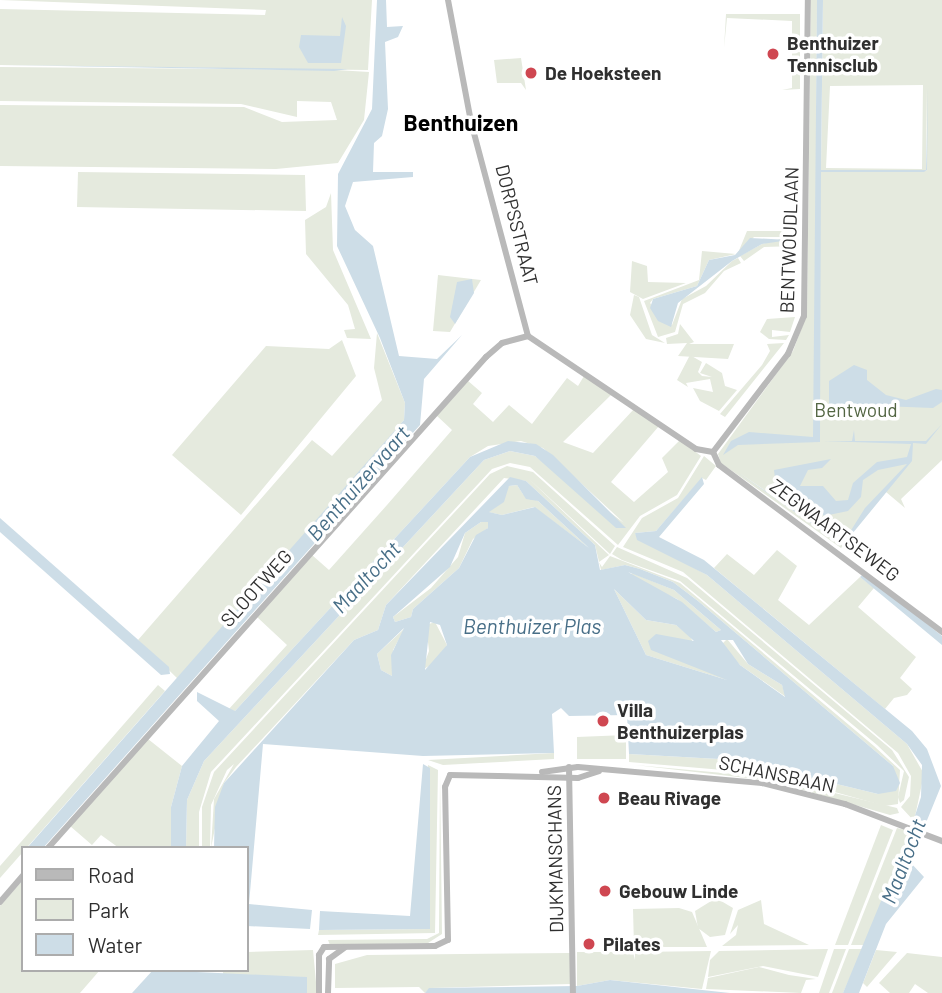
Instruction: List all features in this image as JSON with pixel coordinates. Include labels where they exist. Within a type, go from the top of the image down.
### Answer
[{"type":"street","name":"DORPSSTRAAT","points":[[448,0],[471,122],[528,336]]},
{"type":"street","name":"BENTWOUDLAAN","points":[[713,452],[788,354],[804,316],[808,0]]},
{"type":"street","points":[[528,336],[696,449],[713,452]]},
{"type":"street","name":"SLOOTWEG","points":[[50,846],[486,357],[502,343],[528,336]]},
{"type":"street","name":"ZEGWAARTSEWEG","points":[[713,452],[719,465],[942,632]]},
{"type":"street","name":"SCHANSBAAN","points":[[348,946],[426,946],[441,940],[447,928],[445,791],[450,775],[533,773],[569,767],[762,783],[907,826],[942,841]]},
{"type":"street","name":"DIJKMANSCHANS","points":[[569,767],[572,993]]},
{"type":"street","name":"SCHANSBAAN","points":[[533,773],[569,778],[599,771]]},
{"type":"street","points":[[0,902],[21,878]]},
{"type":"street","points":[[319,993],[321,949],[348,946]]},
{"type":"street","points":[[328,993],[330,955],[348,946]]},
{"type":"green space","points":[[0,0],[372,0],[368,70],[0,65],[0,9],[265,15],[266,10]]},
{"type":"green space","name":"Bentwoud","points":[[811,0],[817,0],[816,177],[821,172],[926,171],[927,169],[927,87],[926,170],[821,170],[823,0],[942,0],[942,460],[901,499],[905,508],[886,492],[842,543],[738,472],[839,543],[845,544],[841,548],[721,463],[718,454],[793,351],[807,314]],"holes":[[[923,85],[922,169],[826,168],[830,86]]]},
{"type":"green space","points":[[726,14],[800,14],[800,89],[782,90],[792,88],[792,21],[727,18],[724,48]]},
{"type":"green space","points":[[521,58],[526,90],[521,83],[497,83],[494,60]]},
{"type":"green space","points":[[0,67],[369,72],[364,120],[338,163],[276,169],[0,166],[0,105],[244,107],[282,122],[337,120],[331,102],[297,101],[297,117],[241,104],[0,101]]},
{"type":"green space","points":[[78,172],[305,175],[306,211],[77,207]]},
{"type":"green space","points":[[331,193],[333,250],[371,339],[347,338],[344,330],[355,329],[348,305],[306,254],[305,220],[326,207]]},
{"type":"green space","points":[[747,231],[797,231],[797,246],[764,247],[744,261],[740,256],[762,244],[788,237],[754,237],[738,253]]},
{"type":"green space","points":[[702,251],[736,254],[709,260],[697,286],[653,299],[650,303],[672,325],[682,299],[706,286],[732,261],[738,258],[741,263],[724,271],[705,293],[683,304],[675,332],[658,337],[644,301],[699,280]]},
{"type":"green space","points":[[632,261],[647,266],[648,282],[686,283],[643,299],[630,292]]},
{"type":"green space","points":[[438,275],[481,280],[450,332],[433,331]]},
{"type":"green space","points":[[634,295],[639,297],[652,335],[665,343],[646,339],[630,315]]},
{"type":"green space","points":[[795,317],[790,332],[772,330],[772,337],[789,335],[786,340],[769,339],[760,332],[767,319]]},
{"type":"green space","points":[[680,324],[694,342],[689,344],[734,344],[728,359],[678,356],[687,343],[667,344],[666,338],[678,334]]},
{"type":"green space","points":[[377,333],[405,403],[404,420],[179,680],[138,640],[312,440],[332,456],[382,400],[374,368]]},
{"type":"green space","points":[[342,340],[356,376],[241,515],[172,455],[266,346],[329,349]]},
{"type":"green space","points":[[784,343],[725,417],[720,414],[762,365],[770,351],[767,344]]},
{"type":"green space","points":[[690,355],[702,362],[698,372],[702,376],[712,377],[700,373],[706,363],[722,373],[725,386],[737,390],[719,411],[700,401],[693,388],[713,392],[710,379],[686,383],[688,387],[677,380]]},
{"type":"green space","points":[[584,376],[612,394],[563,442],[593,453],[634,409],[659,426],[611,482],[634,502],[668,472],[662,458],[680,440],[701,456],[677,495],[640,516],[618,545],[530,467],[510,463],[492,469],[211,772],[199,812],[199,846],[186,846],[187,800],[204,761],[484,460],[510,451],[535,456],[624,523],[543,448],[521,441],[488,446],[470,457],[235,711],[228,710],[287,645],[257,617],[312,555],[329,570],[387,505],[452,430],[436,415],[467,380],[482,393],[473,404],[493,422],[509,405],[532,424],[567,378],[578,386]]},
{"type":"green space","points":[[704,456],[716,466],[706,480],[702,478],[656,531],[635,533],[637,537],[707,575],[907,744],[924,774],[914,821],[901,807],[910,796],[911,776],[898,753],[683,572],[623,547],[642,518],[678,498]]},
{"type":"green space","points":[[507,466],[533,472],[615,546],[610,554],[528,478],[609,555],[599,562],[595,545],[526,481],[504,478],[386,605],[378,630],[354,640],[236,767],[224,783],[211,846],[214,799],[234,764],[227,770],[211,805],[210,846],[202,846],[202,807],[214,772],[490,474]]},
{"type":"green space","points":[[517,485],[523,494],[538,501],[589,548],[534,507],[502,515],[488,512],[509,486]]},
{"type":"green space","points":[[481,522],[488,522],[488,528],[473,539],[459,568],[413,609],[411,617],[395,622],[393,617],[431,588],[458,557],[465,533]]},
{"type":"green space","points":[[617,547],[687,578],[892,750],[909,777],[904,800],[900,803],[898,797],[904,771],[877,745],[680,581],[622,560],[612,554]]},
{"type":"green space","points":[[777,550],[797,566],[778,600],[809,625],[860,577],[874,588],[858,607],[916,657],[900,678],[912,689],[907,695],[894,698],[885,709],[714,568],[727,554],[754,575]]},
{"type":"green space","points":[[610,556],[680,583],[900,770],[898,804],[885,806],[770,774],[629,762],[629,754],[737,760],[878,794],[893,766],[673,582],[625,565],[601,570],[599,562],[602,567]]},
{"type":"green space","points":[[632,573],[674,590],[721,630],[716,632],[677,599],[629,577]]},
{"type":"green space","points":[[614,589],[646,620],[676,625],[691,637],[693,644],[686,643],[727,680],[646,655]]},
{"type":"green space","points":[[435,622],[447,645],[436,662],[422,670],[429,651],[426,625]]},
{"type":"green space","points":[[405,628],[393,650],[392,676],[381,670],[377,654]]},
{"type":"green space","points":[[727,639],[748,664],[782,685],[786,697],[740,665],[721,645]]},
{"type":"green space","points":[[158,685],[165,691],[28,846],[21,846],[21,854],[0,878],[0,866]]},
{"type":"green space","points":[[626,735],[626,759],[577,759],[577,737]]},
{"type":"green space","points":[[148,739],[182,766],[171,807],[171,846],[116,846],[101,835],[92,845],[70,826]]},
{"type":"green space","points":[[554,753],[554,759],[443,765],[428,760]]},
{"type":"green space","points":[[428,765],[438,770],[435,933],[318,935],[319,930],[430,929]]},
{"type":"green space","points":[[635,765],[768,777],[897,808],[899,813],[890,815],[772,781]]},
{"type":"green space","points":[[440,773],[442,934],[428,943],[330,945],[328,940],[427,939],[439,933]]},
{"type":"green space","points":[[881,825],[893,830],[848,945],[835,945]]},
{"type":"green space","points":[[897,828],[910,831],[865,945],[851,945]]},
{"type":"green space","points":[[21,882],[21,972],[98,972],[80,993],[0,993],[0,906]]},
{"type":"green space","points":[[716,898],[733,908],[725,935],[710,937],[698,928],[695,911]]},
{"type":"green space","points":[[761,900],[764,924],[809,945],[722,946],[736,935],[738,925],[730,934],[738,910]]},
{"type":"green space","points":[[679,908],[692,912],[707,947],[634,947],[633,909]]},
{"type":"green space","points":[[828,949],[818,977],[763,966],[708,977],[710,960],[719,951]]},
{"type":"green space","points":[[834,949],[846,949],[829,993],[819,993]]},
{"type":"green space","points":[[849,949],[863,949],[843,993],[832,993]]},
{"type":"green space","points":[[313,950],[317,993],[307,993],[306,977],[223,976],[223,972],[248,972],[248,952]]},
{"type":"green space","points":[[876,950],[897,952],[867,987],[863,983]]},
{"type":"green space","points":[[711,951],[702,989],[610,980],[577,986],[577,952],[633,952],[635,960],[635,952]]},
{"type":"green space","points":[[570,953],[571,984],[430,988],[425,993],[419,987],[335,988],[335,964],[367,955]]},
{"type":"green space","points":[[907,953],[942,957],[942,993],[928,993],[915,984],[909,993],[890,993],[879,983]]},
{"type":"green space","points":[[759,967],[816,979],[806,980],[801,993],[706,989],[708,978]]},
{"type":"water","name":"Benthuizervaart","points":[[377,0],[386,0],[387,27],[403,26],[398,37],[385,42],[388,109],[382,136],[374,143],[373,172],[413,172],[413,177],[353,182],[345,206],[355,230],[373,246],[399,356],[437,359],[462,335],[424,379],[420,425],[45,846],[29,846],[404,420],[405,403],[380,338],[337,246],[338,174],[372,109]]},
{"type":"water","points":[[817,0],[823,0],[821,170],[926,170],[928,86],[927,170],[821,172],[820,442],[738,445],[723,455],[731,441],[749,432],[813,437]]},
{"type":"water","points":[[342,17],[346,26],[341,63],[308,63],[299,47],[301,35],[340,36]]},
{"type":"water","points":[[0,65],[263,68],[348,69],[334,71]]},
{"type":"water","points":[[750,238],[789,240],[762,244],[732,261],[678,303],[671,327],[658,321],[650,308],[653,299],[697,286],[709,260],[735,255]]},
{"type":"water","points":[[472,279],[474,293],[455,324],[450,317],[457,282]]},
{"type":"water","points":[[854,365],[867,370],[867,380],[886,395],[906,400],[936,389],[942,390],[942,402],[933,408],[882,406],[857,411],[855,419],[851,410],[834,414],[829,409],[829,381]]},
{"type":"water","points":[[942,424],[926,444],[913,443],[912,461],[843,545],[737,472],[843,543],[865,508],[907,464],[878,470],[863,480],[861,497],[848,511],[824,516],[813,502],[775,478],[774,470],[831,459],[822,468],[808,470],[800,486],[823,486],[836,501],[848,500],[853,483],[877,462],[907,457],[911,444],[823,441],[852,441],[854,430],[855,441],[926,441]]},
{"type":"water","name":"Maaltocht","points":[[508,441],[536,444],[553,455],[626,528],[616,528],[535,456],[510,451],[484,460],[204,761],[187,800],[186,846],[171,846],[171,807],[182,766],[219,721],[197,701],[197,692],[235,711],[470,457]]},
{"type":"water","name":"Benthuizer Plas","points":[[510,477],[526,481],[595,545],[600,570],[625,565],[673,582],[893,766],[900,783],[896,791],[878,794],[737,760],[629,754],[627,715],[569,716],[561,708],[552,714],[554,753],[423,756],[263,744],[249,904],[312,910],[310,929],[248,926],[248,846],[214,846],[215,807],[224,783],[354,640],[378,630],[386,605]],"holes":[[[517,485],[526,499],[538,501],[589,548],[535,507],[502,515],[489,512],[504,502],[509,486]],[[481,522],[488,522],[488,528],[476,535],[459,568],[413,609],[411,617],[395,622],[393,617],[450,567],[465,533]],[[628,572],[674,590],[721,630],[716,632],[682,602]],[[614,589],[646,620],[676,625],[694,641],[656,634],[648,641],[651,650],[727,680],[646,655]],[[430,622],[440,625],[447,645],[425,670]],[[404,628],[391,655],[392,676],[381,670],[377,654]],[[721,640],[733,640],[748,664],[782,685],[785,697],[740,665]]]},
{"type":"water","name":"Maaltocht","points":[[702,477],[704,484],[659,537],[704,560],[912,731],[927,749],[941,786],[910,862],[924,877],[886,924],[859,993],[843,993],[910,831],[921,797],[922,765],[907,744],[707,575],[637,540],[635,533],[656,531]]},
{"type":"water","points":[[0,518],[169,667],[170,674],[161,675],[0,532]]},
{"type":"water","points":[[864,573],[942,636],[942,645],[860,577]]},
{"type":"water","points":[[423,764],[430,768],[430,929],[319,930],[320,911],[410,916]]},
{"type":"water","points":[[151,972],[307,977],[307,993],[132,993]]},
{"type":"water","points":[[610,980],[730,993],[425,993],[429,988],[577,986]]},
{"type":"place","name":"Benthuizer Tennisclub","points":[[773,54]]},
{"type":"place","name":"De Hoeksteen","points":[[531,73]]},
{"type":"place","name":"Villa Benthuizerplas","points":[[603,721]]},
{"type":"place","name":"Beau Rivage","points":[[604,798]]},
{"type":"place","name":"Gebouw Linde","points":[[605,891]]},
{"type":"place","name":"Pilates","points":[[589,944]]},
{"type":"district","name":"Benthuizen","points":[[461,122]]}]
